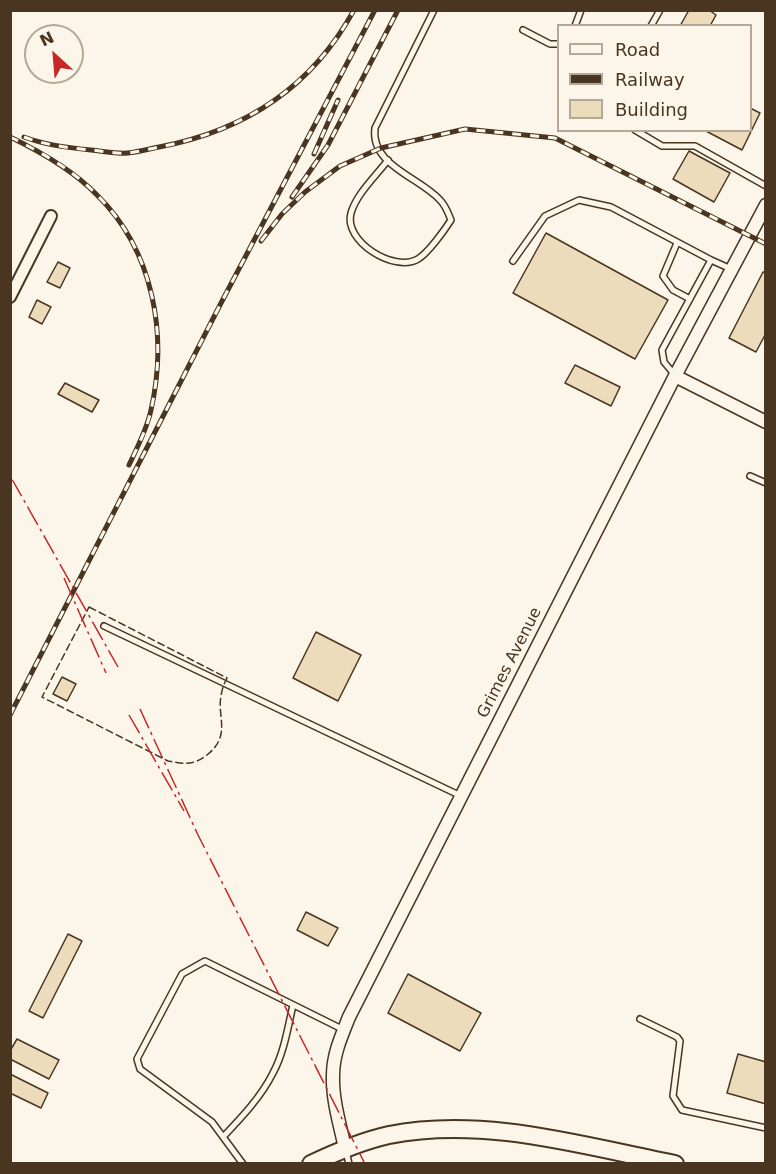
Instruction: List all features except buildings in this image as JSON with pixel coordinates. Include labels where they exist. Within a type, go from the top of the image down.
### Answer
[{"type":"main road","points":[[311,1164],[347,1156],[379,1138],[406,1132],[443,1129],[471,1129],[554,1140],[675,1164]]},
{"type":"street","name":"Grimes Avenue","points":[[347,1156],[335,1100],[333,1074],[338,1046],[344,1030],[675,376],[765,205]]},
{"type":"street","points":[[10,297],[51,216]]},
{"type":"street","points":[[675,376],[765,422]]},
{"type":"lane","points":[[388,160],[359,197],[351,215],[351,231],[384,259],[403,264],[419,259],[451,220],[440,199],[388,160],[379,154],[374,138],[375,128],[434,10]]},
{"type":"lane","points":[[652,24],[660,10]]},
{"type":"lane","points":[[523,30],[550,44],[557,44]]},
{"type":"lane","points":[[638,132],[662,146],[695,146],[765,186]]},
{"type":"lane","points":[[513,261],[545,216],[579,200],[611,207],[730,269]]},
{"type":"lane","points":[[677,243],[663,276],[674,290],[690,299]]},
{"type":"lane","points":[[675,376],[664,362],[662,350],[711,260]]},
{"type":"lane","points":[[750,476],[765,483]]},
{"type":"lane","points":[[104,626],[461,796]]},
{"type":"lane","points":[[243,1164],[212,1122],[140,1069],[137,1059],[182,974],[205,961],[344,1030]]},
{"type":"lane","points":[[223,1137],[250,1109],[274,1073],[293,1005]]},
{"type":"lane","points":[[640,1019],[677,1037],[680,1041],[674,1096],[682,1110],[765,1128]]},
{"type":"railway","points":[[24,137],[57,146],[123,153],[190,140],[219,130],[247,117],[296,83],[318,62],[354,10]]},
{"type":"railway","points":[[10,715],[220,305],[375,10]]},
{"type":"railway","points":[[292,197],[328,145],[398,10]]},
{"type":"railway","points":[[314,154],[338,100]]},
{"type":"railway","points":[[261,241],[282,214],[305,192],[340,166],[381,148],[465,129],[555,138],[766,244]]},
{"type":"railway","points":[[10,137],[56,162],[97,195],[116,217],[132,242],[144,268],[152,295],[156,324],[158,353],[156,382],[147,424],[129,465]]},
{"type":"fence","points":[[89,607],[227,678],[220,700],[222,725],[219,740],[207,755],[188,763],[168,761],[42,697],[89,607]]},
{"type":"power","points":[[10,479],[118,667]]},
{"type":"power","points":[[64,578],[106,673]]},
{"type":"power","points":[[140,709],[198,835],[365,1164]]},
{"type":"power","points":[[129,715],[184,811]]}]
